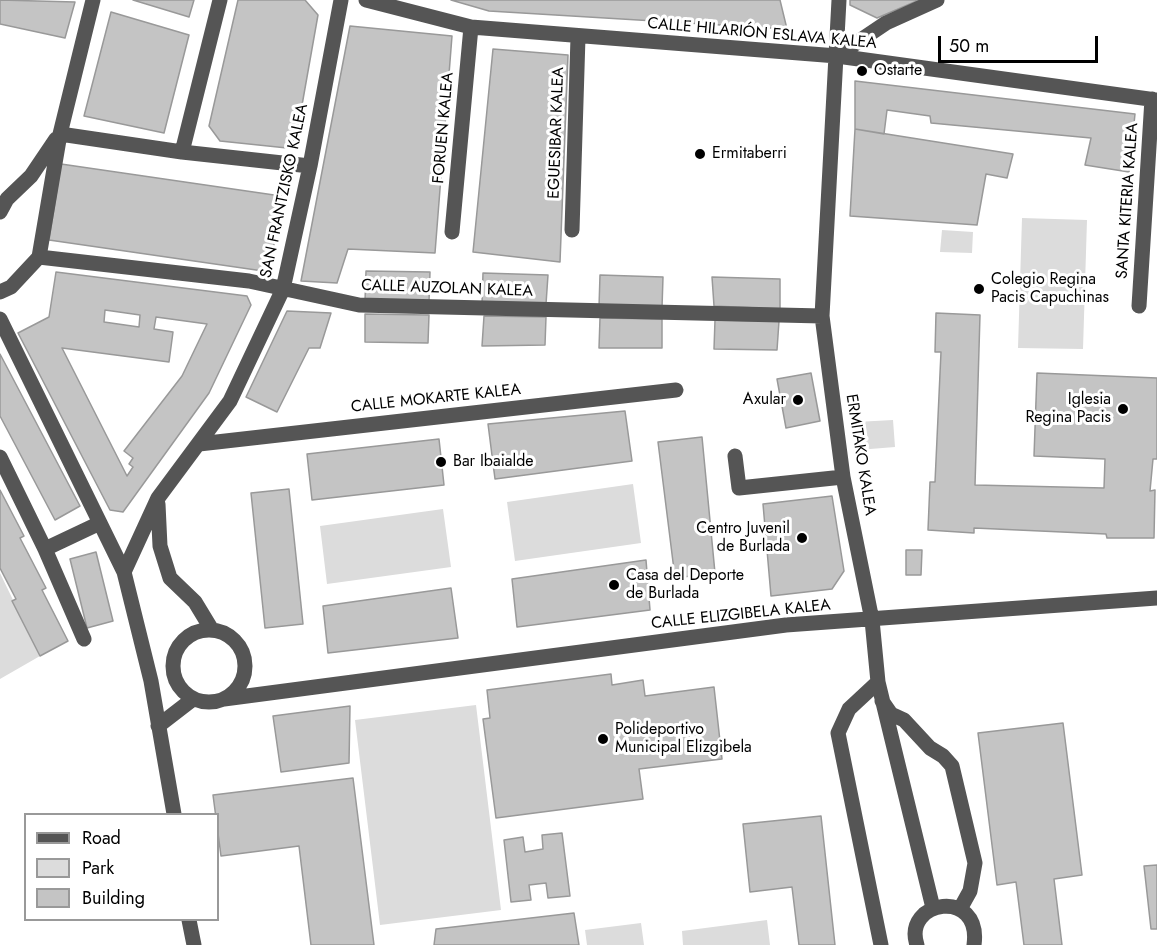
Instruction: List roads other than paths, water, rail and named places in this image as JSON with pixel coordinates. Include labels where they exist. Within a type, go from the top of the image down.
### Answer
[{"type":"street","points":[[182,152],[220,0]]},
{"type":"street","name":"SAN FRANTZISKO KALEA","points":[[124,572],[158,498],[230,401],[283,289],[310,166],[341,0]]},
{"type":"street","name":"CALLE HILARIÓN ESLAVA KALEA","points":[[366,0],[471,27],[579,38],[837,56],[1155,100]]},
{"type":"street","name":"ERMITAKO KALEA","points":[[838,0],[837,56],[822,316],[843,477],[872,620],[881,699],[933,908]]},
{"type":"street","points":[[837,56],[886,23],[937,0]]},
{"type":"street","points":[[0,292],[11,287],[39,257],[60,134],[90,1]]},
{"type":"street","name":"FORUEN KALEA","points":[[452,232],[471,27]]},
{"type":"street","name":"EGUESIBAR KALEA","points":[[572,230],[579,38]]},
{"type":"street","name":"SANTA KITERIA KALEA","points":[[1139,306],[1155,100]]},
{"type":"street","points":[[60,134],[182,152],[310,166]]},
{"type":"street","points":[[1,209],[32,176],[60,134]]},
{"type":"street","name":"CALLE AUZOLAN KALEA","points":[[39,257],[238,280],[359,305],[822,316]]},
{"type":"street","points":[[0,318],[124,572],[151,681],[174,813]]},
{"type":"street","name":"CALLE MOKARTE KALEA","points":[[199,444],[676,390]]},
{"type":"street","points":[[735,456],[739,488],[843,477]]},
{"type":"street","points":[[0,457],[45,549],[84,639]]},
{"type":"street","points":[[158,498],[160,546],[170,578],[195,602],[212,630]]},
{"type":"street","points":[[45,549],[100,523]]},
{"type":"street","name":"CALLE ELIZGIBELA KALEA","points":[[224,699],[786,625],[1157,598]]},
{"type":"street","points":[[212,630],[224,633],[236,642],[243,657],[243,677],[233,692],[224,699],[209,702],[193,699],[183,692],[172,667],[174,655],[180,643],[193,633],[212,630]]},
{"type":"street","points":[[151,681],[175,676]]},
{"type":"street","points":[[878,682],[849,709],[838,733],[881,945]]},
{"type":"street","points":[[158,726],[193,699]]},
{"type":"street","points":[[881,699],[891,714],[904,720],[930,748],[943,756],[952,766],[975,863],[970,891],[960,909]]},
{"type":"street","points":[[917,945],[915,930],[918,921],[933,908],[951,906],[960,909],[974,925],[974,945]]},
{"type":"street","points":[[189,921],[194,945]]},
{"type":"place","name":"Ostarte","points":[[862,71]]},
{"type":"place","name":"Ermitaberri","points":[[700,154]]},
{"type":"place","name":"Colegio Regina Pacis Capuchinas","points":[[979,289]]},
{"type":"place","name":"Axular","points":[[798,400]]},
{"type":"place","name":"Iglesia Regina Pacis","points":[[1123,409]]},
{"type":"place","name":"Bar Ibaialde","points":[[441,462]]},
{"type":"place","name":"Centro Juvenil de Burlada","points":[[802,538]]},
{"type":"place","name":"Casa del Deporte de Burlada","points":[[614,585]]},
{"type":"place","name":"Polideportivo Municipal Elizgibela","points":[[603,739]]}]
